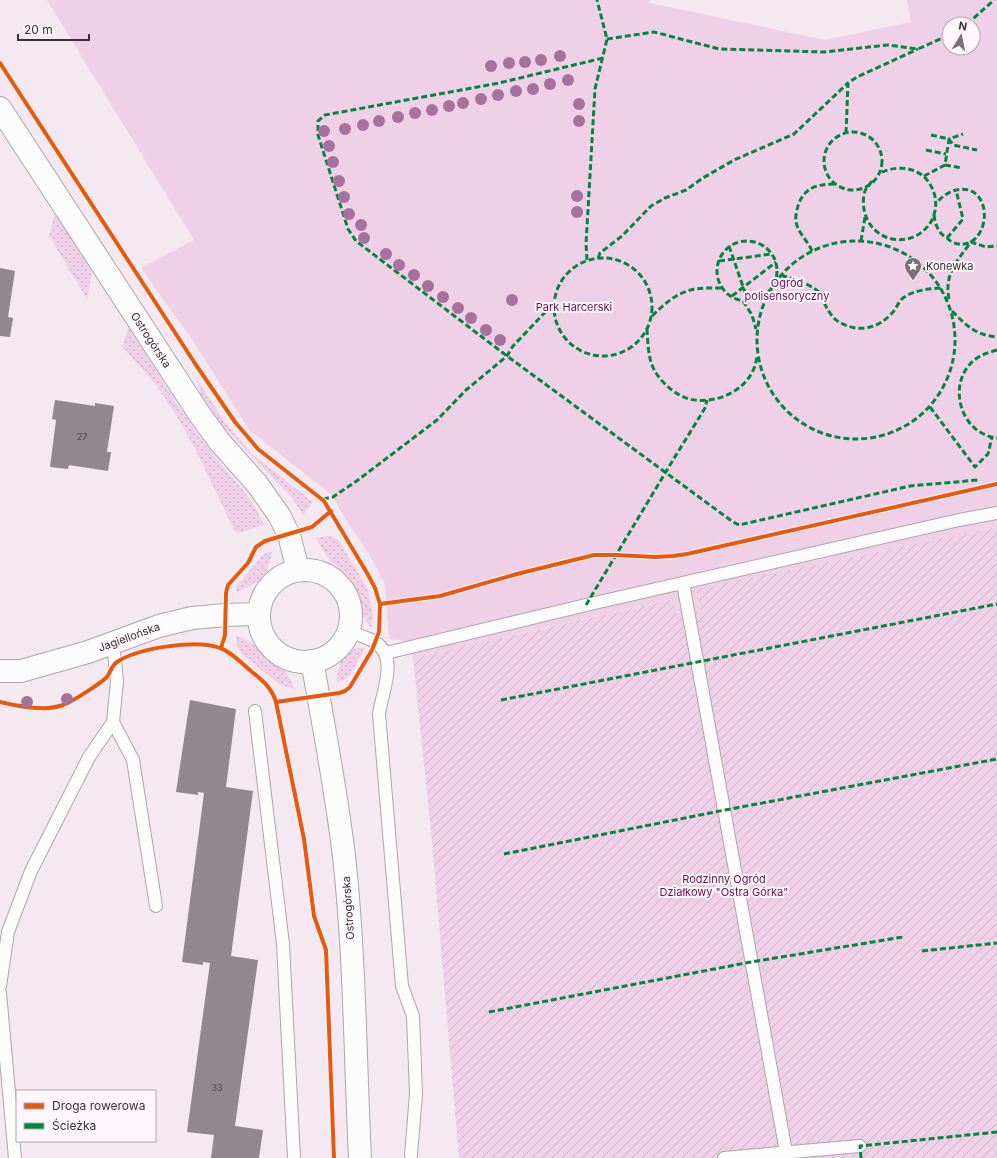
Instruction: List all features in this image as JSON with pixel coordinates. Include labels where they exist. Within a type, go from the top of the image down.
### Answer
[{"type":"street","name":"Ostrogórska","points":[[0,108],[200,414],[219,441],[257,484],[279,515],[289,535],[298,570]]},
{"type":"street","points":[[298,570],[311,570],[324,574],[336,581],[345,592],[350,604],[351,618],[349,631],[343,642],[324,658],[312,661],[296,661],[281,655],[270,644],[262,630],[259,614],[263,599],[271,586],[283,576],[298,570]]},
{"type":"street","name":"Jagiellońska","points":[[0,671],[20,671],[88,652],[159,626],[192,618],[259,614]]},
{"type":"street","name":"Ostrogórska","points":[[312,661],[338,812],[344,857],[351,950],[360,1158]]},
{"type":"lane","points":[[386,653],[683,583],[959,520],[997,513]]},
{"type":"lane","points":[[683,583],[786,1152]]},
{"type":"lane","points":[[349,631],[375,642],[386,653],[388,661],[379,714],[402,986],[413,1016],[416,1094],[411,1155]]},
{"type":"lane","points":[[0,986],[8,932],[31,871],[89,757],[113,722],[117,681],[113,643]]},
{"type":"lane","points":[[255,710],[283,944],[294,1158]]},
{"type":"lane","points":[[113,722],[133,760],[156,906]]},
{"type":"lane","points":[[0,993],[15,1158]]},
{"type":"lane","points":[[724,1158],[860,1146]]},
{"type":"green space","name":"Park Harcerski","points":[[47,0],[649,0],[650,3],[825,40],[911,22],[907,0],[997,0],[997,527],[697,589],[701,611],[677,616],[672,599],[413,658],[410,642],[389,639],[385,584],[370,556],[346,520],[332,495],[250,431],[193,341],[141,268],[194,240]]},
{"type":"green space","points":[[55,213],[92,272],[87,299],[49,236]]},
{"type":"green space","points":[[129,328],[190,423],[212,453],[241,487],[259,514],[264,525],[238,533],[234,530],[188,436],[154,383],[122,346]]},
{"type":"green space","points":[[198,381],[224,421],[252,454],[313,502],[303,515],[293,499],[223,426],[200,394]]},
{"type":"green space","name":"Rodzinny Ogród Działkowy \"Ostra Górka\"","points":[[997,527],[997,1158],[459,1158],[432,841],[413,658],[673,599],[678,616],[701,611],[696,589]]},
{"type":"green space","points":[[332,536],[340,542],[368,590],[373,618],[371,628],[363,617],[357,592],[352,581],[327,557],[316,538]]},
{"type":"green space","points":[[272,551],[268,567],[262,578],[236,592],[237,586],[261,557]]},
{"type":"green space","points":[[236,636],[250,642],[270,659],[280,665],[295,689],[280,685],[242,654],[237,645]]},
{"type":"green space","points":[[356,648],[365,648],[350,675],[346,679],[337,682],[339,666],[343,658]]},
{"type":"building","points":[[0,268],[15,271],[8,317],[13,318],[10,337],[0,336]]},
{"type":"building","points":[[55,400],[95,406],[95,403],[114,406],[107,452],[111,452],[108,471],[69,465],[68,469],[50,467],[56,420],[52,419]]},
{"type":"building","points":[[190,700],[236,709],[226,787],[253,791],[231,956],[258,960],[235,1126],[263,1130],[259,1158],[211,1158],[214,1135],[187,1132],[210,963],[203,962],[203,965],[182,962],[204,793],[198,792],[198,795],[176,792]]},
{"type":"marked path","points":[[587,260],[586,244],[595,89],[607,39],[597,0]]},
{"type":"marked path","points":[[976,16],[994,0]]},
{"type":"marked path","points":[[607,39],[654,32],[719,49],[824,52],[888,45],[918,49],[941,39]]},
{"type":"marked path","points":[[846,133],[848,83],[857,77],[918,49]]},
{"type":"marked path","points":[[603,58],[499,83],[325,115],[318,121],[318,135],[348,229],[356,241],[507,356],[739,525],[910,486],[978,480]]},
{"type":"marked path","points":[[598,258],[600,253],[622,236],[651,206],[665,198],[686,190],[734,160],[794,134],[848,83]]},
{"type":"marked path","points":[[853,132],[869,137],[877,145],[882,161],[877,177],[869,185],[853,190],[837,185],[829,177],[824,161],[829,145],[837,137],[853,132]]},
{"type":"marked path","points":[[924,176],[945,165],[949,139],[963,134]]},
{"type":"marked path","points":[[931,135],[949,139],[953,145],[977,150]]},
{"type":"marked path","points":[[926,150],[946,154]]},
{"type":"marked path","points":[[945,165],[962,168]]},
{"type":"marked path","points":[[872,181],[865,191],[863,205],[868,221],[875,230],[884,236],[894,239],[905,239],[915,236],[924,230],[932,220],[936,203],[934,193],[925,178],[919,173],[904,168],[896,168],[880,173]]},
{"type":"marked path","points":[[812,251],[800,233],[797,225],[796,213],[798,206],[804,195],[812,188],[835,184]]},
{"type":"marked path","points":[[934,215],[939,231],[952,242],[963,244],[972,241],[979,234],[983,225],[983,204],[978,196],[969,190],[956,190],[944,196],[937,202]]},
{"type":"marked path","points":[[947,238],[963,219],[956,190]]},
{"type":"marked path","points":[[861,241],[865,217]]},
{"type":"marked path","points":[[741,241],[753,241],[764,246],[772,254],[777,265],[777,271],[775,283],[764,296],[753,301],[741,301],[730,296],[722,288],[717,277],[717,265],[722,254],[730,246],[741,241]]},
{"type":"marked path","points":[[846,241],[866,241],[894,248],[919,263],[933,277],[948,302],[955,330],[955,340],[955,350],[948,378],[933,403],[919,417],[894,432],[885,435],[866,439],[846,439],[818,432],[793,417],[779,403],[764,378],[761,369],[757,350],[757,330],[764,302],[779,277],[793,263],[818,248],[827,245],[846,241]]},
{"type":"marked path","points":[[949,299],[948,282],[950,275],[953,268],[971,242],[986,247],[997,246]]},
{"type":"marked path","points":[[729,246],[748,301]]},
{"type":"marked path","points":[[719,261],[772,254]]},
{"type":"marked path","points":[[603,258],[622,262],[638,272],[648,288],[652,307],[648,326],[638,342],[622,352],[603,356],[584,352],[568,342],[558,326],[554,307],[558,288],[568,272],[584,262],[603,258]]},
{"type":"marked path","points":[[732,296],[776,262]]},
{"type":"marked path","points":[[781,275],[802,282],[816,290],[820,293],[827,309],[834,318],[843,324],[857,328],[870,327],[882,322],[894,311],[901,300],[907,295],[921,290],[941,288]]},
{"type":"marked path","points":[[652,316],[668,301],[683,293],[691,290],[722,288]]},
{"type":"marked path","points":[[743,301],[752,315],[756,329]]},
{"type":"marked path","points":[[323,499],[333,497],[358,480],[437,420],[466,390],[507,356],[513,346],[554,303]]},
{"type":"marked path","points":[[952,311],[977,332],[997,337]]},
{"type":"marked path","points":[[647,329],[648,346],[653,368],[663,382],[671,389],[679,395],[689,399],[712,400],[734,392],[743,385],[750,376],[755,366],[757,355]]},
{"type":"marked path","points":[[997,350],[977,358],[967,368],[961,379],[959,392],[961,405],[966,417],[973,427],[984,434],[997,438]]},
{"type":"marked path","points":[[586,605],[705,408],[707,400]]},
{"type":"marked path","points":[[930,407],[975,467],[988,454],[992,437]]},
{"type":"marked path","points":[[501,700],[997,604]]},
{"type":"marked path","points":[[504,854],[725,810],[997,759]]},
{"type":"marked path","points":[[489,1012],[751,962],[903,937]]},
{"type":"marked path","points":[[922,951],[997,943]]},
{"type":"marked path","points":[[861,1158],[860,1146],[997,1132]]},
{"type":"cycle path","points":[[0,63],[196,365],[235,422],[258,449],[324,501],[375,588],[380,604],[379,632],[372,650],[350,687],[339,693],[276,702]]},
{"type":"cycle path","points":[[380,604],[440,596],[517,574],[594,555],[655,557],[687,554],[997,484]]},
{"type":"cycle path","points":[[221,648],[225,635],[226,593],[228,585],[248,563],[256,547],[265,541],[312,527],[331,511]]},
{"type":"cycle path","points":[[0,702],[23,707],[40,708],[63,705],[104,680],[115,663],[127,657],[168,646],[197,644],[210,645],[229,652],[270,689],[276,702],[304,839],[314,916],[326,950],[334,1158]]},
{"type":"place","name":"Konewka","points":[[913,281]]},
{"type":"park label","name":"Ogród polisensoryczny","points":[[787,289]]}]
